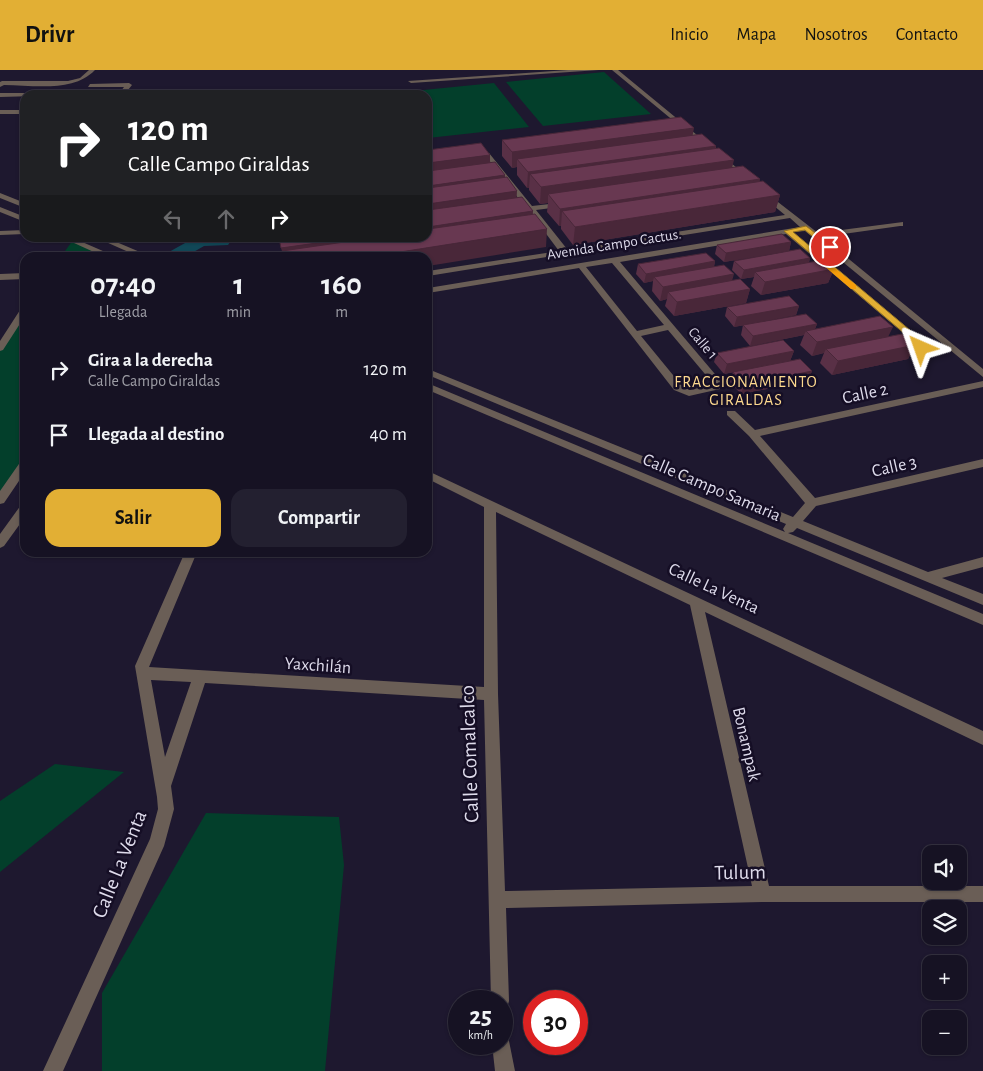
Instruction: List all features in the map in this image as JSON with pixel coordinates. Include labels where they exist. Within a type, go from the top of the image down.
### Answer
[{"type":"street","points":[[76,82],[92,70]]},
{"type":"street","points":[[411,81],[596,70]]},
{"type":"street","points":[[615,70],[983,374]]},
{"type":"street","points":[[1,82],[72,78],[76,74]]},
{"type":"street","points":[[1,82],[76,82],[88,88],[129,85],[125,90]]},
{"type":"street","points":[[0,95],[20,95]]},
{"type":"street","points":[[0,112],[20,112]]},
{"type":"street","points":[[698,147],[708,146]]},
{"type":"street","points":[[487,154],[507,174],[530,209],[564,252]]},
{"type":"street","points":[[494,175],[507,174]]},
{"type":"street","points":[[735,178],[751,182]]},
{"type":"street","points":[[0,196],[20,204]]},
{"type":"street","points":[[502,213],[569,203]]},
{"type":"street","points":[[0,209],[20,218]]},
{"type":"street","points":[[432,273],[791,216]]},
{"type":"street","points":[[816,236],[900,224]]},
{"type":"street","name":"Avenida Campo Cactus.","points":[[432,290],[806,228]]},
{"type":"street","points":[[787,231],[912,336],[921,348],[924,358]]},
{"type":"street","points":[[0,233],[20,232]]},
{"type":"street","points":[[77,242],[101,252]]},
{"type":"street","points":[[112,242],[136,252]]},
{"type":"street","name":"Calle 1","points":[[581,266],[683,391],[694,392],[716,387],[715,380],[614,260]]},
{"type":"street","points":[[0,277],[20,276]]},
{"type":"street","points":[[0,348],[20,317]]},
{"type":"street","points":[[635,334],[670,327]]},
{"type":"street","points":[[0,329],[13,328]]},
{"type":"street","name":"Calle Campo Samaria","points":[[432,374],[983,600]]},
{"type":"street","name":"Calle 2","points":[[753,434],[983,384]]},
{"type":"street","name":"Calle Campo Samaria","points":[[432,389],[983,620]]},
{"type":"street","points":[[731,413],[753,434],[812,504],[793,522],[784,536]]},
{"type":"street","name":"Calle 3","points":[[812,504],[983,463]]},
{"type":"street","points":[[0,500],[20,471]]},
{"type":"street","name":"Calle La Venta","points":[[432,477],[983,738]]},
{"type":"street","name":"Calle Comalcalco","points":[[490,505],[490,694],[500,990]]},
{"type":"street","points":[[0,543],[20,515]]},
{"type":"street","name":"Calle La Venta","points":[[53,1071],[158,840],[166,809],[142,673],[146,657],[188,557]]},
{"type":"street","points":[[927,578],[983,562]]},
{"type":"street","name":"Bonampak","points":[[696,602],[762,894]]},
{"type":"street","name":"Yaxchilán","points":[[142,673],[490,694]]},
{"type":"street","points":[[163,787],[200,676]]},
{"type":"street","name":"Tulum","points":[[498,900],[762,894],[983,894]]},
{"type":"street","points":[[503,1055],[505,1071]]},
{"type":"green space","points":[[604,72],[651,114],[543,126],[506,82]]},
{"type":"green space","points":[[494,83],[529,127],[432,138],[432,90],[423,90]]},
{"type":"green space","points":[[72,242],[78,242],[101,252],[64,252]]},
{"type":"green space","points":[[20,317],[20,470],[0,498],[0,348]]},
{"type":"green space","points":[[55,764],[124,772],[0,872],[0,801]]},
{"type":"green space","points":[[206,813],[339,817],[344,865],[325,1071],[102,1071],[102,993]]},
{"type":"water","points":[[187,242],[230,242],[228,245],[204,246],[194,252],[169,252]]},
{"type":"building","points":[[681,117],[694,128],[512,152],[502,140]]},
{"type":"building","points":[[702,134],[716,146],[528,172],[517,159]]},
{"type":"building","points":[[481,143],[490,155],[432,162],[432,149]]},
{"type":"building","points":[[719,148],[734,160],[541,187],[530,174]]},
{"type":"building","points":[[495,162],[505,175],[432,185],[432,170]]},
{"type":"building","points":[[743,166],[760,179],[560,209],[548,194]]},
{"type":"building","points":[[507,177],[517,191],[432,203],[432,187]]},
{"type":"building","points":[[763,181],[780,195],[575,227],[562,211]]},
{"type":"building","points":[[522,197],[533,211],[432,226],[432,209]]},
{"type":"building","points":[[535,214],[547,229],[400,252],[282,251],[344,242],[432,242],[432,228]]},
{"type":"building","points":[[782,234],[791,242],[726,253],[717,245]]},
{"type":"building","points":[[280,242],[324,242],[281,248]]},
{"type":"building","points":[[800,249],[810,258],[744,270],[734,261]]},
{"type":"building","points":[[706,253],[715,261],[646,274],[638,264]]},
{"type":"building","points":[[823,260],[834,269],[765,282],[755,272]]},
{"type":"building","points":[[724,265],[734,274],[663,287],[654,277]]},
{"type":"building","points":[[740,279],[750,289],[677,302],[668,292]]},
{"type":"building","points":[[789,296],[799,306],[737,317],[727,307]]},
{"type":"building","points":[[806,314],[817,324],[753,336],[743,325]]},
{"type":"building","points":[[880,316],[893,327],[817,342],[806,331]]},
{"type":"building","points":[[902,334],[915,345],[838,361],[826,349]]},
{"type":"building","points":[[783,340],[794,351],[727,364],[717,353]]},
{"type":"building","points":[[800,359],[812,371],[744,385],[733,372]]},
{"type":"slow traffic","points":[[819,258],[853,287]]},
{"type":"district","name":"FRACCIONAMIENTO GIRALDAS","points":[[746,390]]},
{"type":"route","points":[[830,247],[806,228],[787,231],[908,333],[921,348]]}]
